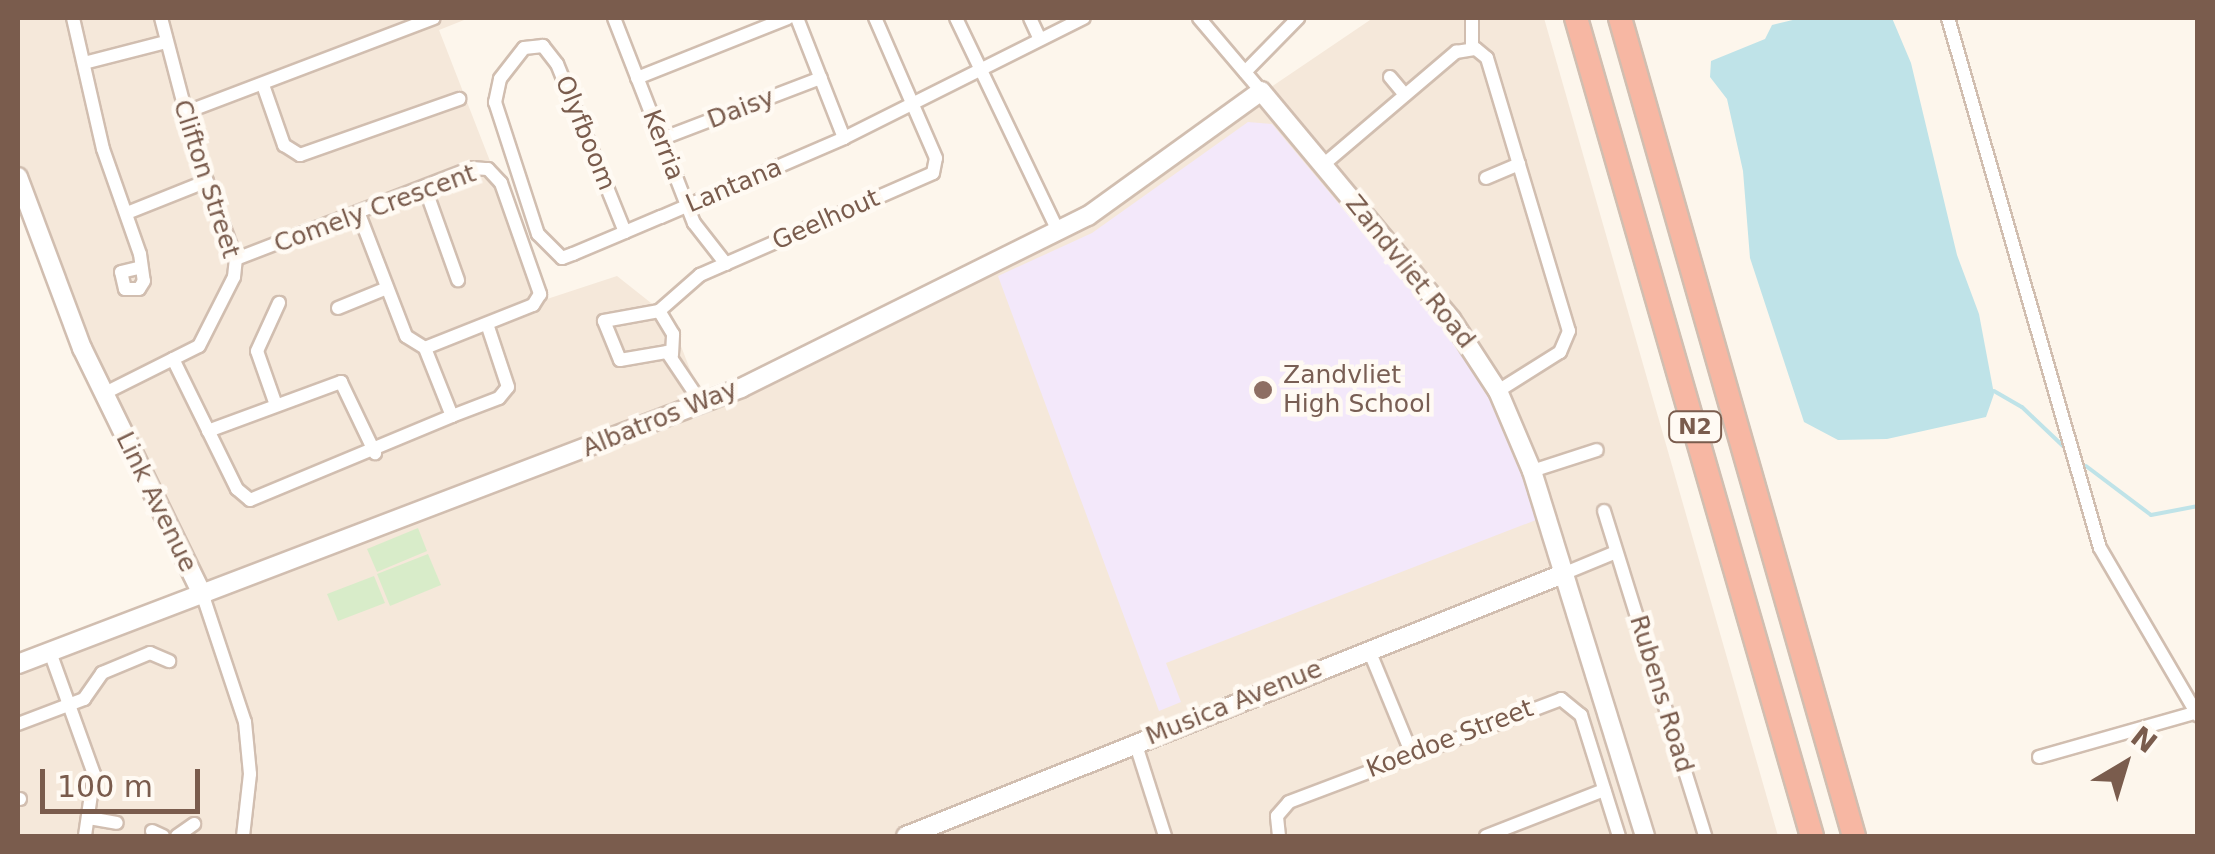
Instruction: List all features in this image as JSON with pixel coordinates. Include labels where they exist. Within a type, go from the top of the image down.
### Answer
[{"type":"highway","name":"N2","points":[[1576,18],[1812,836]]},
{"type":"highway","name":"N2","points":[[1620,18],[1854,836]]},
{"type":"street","points":[[73,18],[103,149],[127,213],[139,268]]},
{"type":"street","name":"Clifton Street","points":[[103,394],[173,360],[210,335],[236,259],[184,114],[161,18]]},
{"type":"street","points":[[184,114],[434,18]]},
{"type":"street","name":"Kerria","points":[[614,18],[687,206],[726,264]]},
{"type":"street","points":[[637,78],[788,18]]},
{"type":"street","points":[[797,18],[844,138]]},
{"type":"street","points":[[875,18],[910,105]]},
{"type":"street","points":[[956,18],[1059,233]]},
{"type":"street","points":[[1030,18],[1040,39]]},
{"type":"street","name":"Lantana","points":[[555,256],[625,232],[844,138],[1084,18]]},
{"type":"street","points":[[1199,18],[1260,92]]},
{"type":"street","points":[[1245,72],[1298,18]]},
{"type":"street","points":[[1472,18],[1472,48],[1490,64],[1568,342],[1498,391]]},
{"type":"street","points":[[1948,18],[2100,548],[2197,713],[2039,758]]},
{"type":"street","points":[[84,63],[166,42]]},
{"type":"street","name":"Olyfboom","points":[[555,256],[538,234],[495,102],[500,79],[536,44],[557,64],[625,232]]},
{"type":"street","points":[[1323,164],[1456,52],[1472,48]]},
{"type":"street","points":[[1390,77],[1405,95]]},
{"type":"street","name":"Daisy","points":[[661,139],[821,78]]},
{"type":"street","points":[[262,85],[285,156],[306,154],[415,104],[459,99]]},
{"type":"street","name":"Albatros Way","points":[[18,664],[702,404],[1059,233],[1140,183],[1260,92]]},
{"type":"street","name":"Zandvliet Road","points":[[1260,92],[1451,319],[1498,391],[1532,471],[1644,832]]},
{"type":"street","name":"Geelhout","points":[[660,311],[685,285],[726,264],[933,173],[936,158],[910,105]]},
{"type":"street","points":[[1486,178],[1520,164]]},
{"type":"street","name":"Comely Crescent","points":[[236,259],[482,167],[500,183],[540,294],[533,305],[424,348]]},
{"type":"street","name":"Link Avenue","points":[[18,176],[103,394],[203,596],[245,722],[250,774],[244,836]]},
{"type":"street","points":[[127,213],[207,181]]},
{"type":"street","points":[[425,188],[458,280]]},
{"type":"street","points":[[359,214],[406,336],[424,348],[452,416]]},
{"type":"street","points":[[338,308],[387,288]]},
{"type":"street","points":[[276,405],[257,352],[279,302]]},
{"type":"street","points":[[672,354],[620,360],[604,330],[610,316],[660,311],[673,334],[672,354],[702,404]]},
{"type":"street","points":[[173,360],[237,489],[250,500],[375,453],[498,398],[508,387],[487,324]]},
{"type":"street","points":[[208,431],[335,382],[350,390],[375,453]]},
{"type":"street","points":[[1532,471],[1596,450]]},
{"type":"street","name":"Rubens Road","points":[[1604,511],[1705,836]]},
{"type":"street","points":[[1563,574],[1616,552]]},
{"type":"street","name":"Musica Avenue","points":[[906,836],[1563,574]]},
{"type":"street","points":[[1368,650],[1412,752]]},
{"type":"street","points":[[50,652],[94,774],[85,836]]},
{"type":"street","points":[[18,724],[86,698],[102,673],[150,653],[168,660]]},
{"type":"street","name":"Koedoe Street","points":[[1280,836],[1277,816],[1288,802],[1561,698],[1578,709],[1621,836],[1644,832]]},
{"type":"street","points":[[1135,742],[1166,836]]},
{"type":"street","points":[[1486,836],[1604,790]]},
{"type":"street","points":[[90,818],[117,823]]},
{"type":"street","points":[[177,836],[194,824]]},
{"type":"shaded area","points":[[18,18],[469,18],[439,30],[544,300],[617,276],[670,318],[702,400],[1060,230],[1373,18],[1544,18],[1778,836],[18,836],[18,663],[200,595],[18,181]]},
{"type":"shaded area","name":"Zandvliet High School","points":[[1248,122],[1272,124],[1465,354],[1507,426],[1536,520],[1166,663],[1181,702],[1159,711],[998,276],[1092,233]]},
{"type":"green space","points":[[418,528],[427,551],[377,572],[367,549]]},
{"type":"green space","points":[[428,554],[441,585],[390,606],[377,574]]},
{"type":"green space","points":[[374,576],[385,603],[338,621],[327,594]]},
{"type":"water","points":[[1801,18],[1892,18],[1911,63],[1957,255],[1979,314],[1994,394],[1986,417],[1887,439],[1838,440],[1804,422],[1750,258],[1743,171],[1727,99],[1710,77],[1711,61],[1765,39],[1772,25]]},
{"type":"waterway","points":[[1994,391],[2022,407],[2063,446]]},
{"type":"waterway","points":[[2086,466],[2151,515],[2198,506]]},
{"type":"place","name":"Zandvliet High School","points":[[1263,390]]}]
